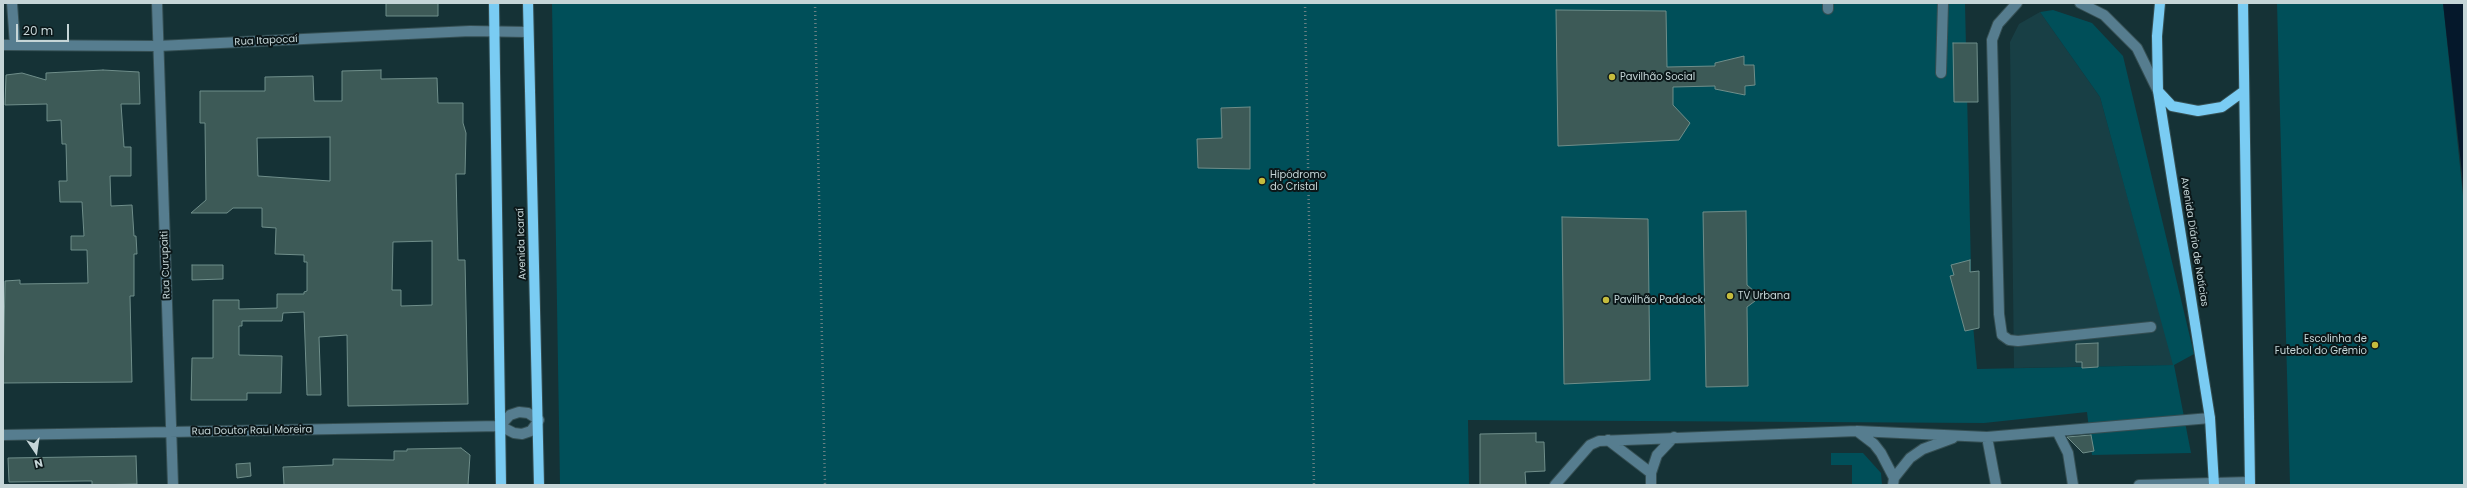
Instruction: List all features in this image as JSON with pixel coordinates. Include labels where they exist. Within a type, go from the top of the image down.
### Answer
[{"type":"main road","points":[[494,3],[501,485]]},
{"type":"main road","name":"Avenida Icaraí","points":[[528,3],[539,420],[539,485]]},
{"type":"main road","name":"Avenida Diário de Notícias","points":[[2160,3],[2157,36],[2158,91],[2210,418],[2214,483]]},
{"type":"main road","points":[[2241,5],[2244,91],[2250,483]]},
{"type":"main road","points":[[2158,91],[2172,106],[2198,111],[2222,107],[2244,91]]},
{"type":"street","points":[[12,3],[15,45]]},
{"type":"street","name":"Rua Curupaiti","points":[[157,3],[173,485]]},
{"type":"street","points":[[1941,73],[1943,3]]},
{"type":"street","points":[[2017,3],[1998,24],[1992,40],[1999,314],[2002,335],[2009,340],[2018,341],[2151,327]]},
{"type":"street","points":[[2080,3],[2104,15],[2137,48],[2158,91]]},
{"type":"street","name":"Rua Itapocaí","points":[[3,45],[158,46],[494,30],[528,32]]},
{"type":"street","points":[[500,426],[510,415],[519,412],[528,413],[539,420]]},
{"type":"street","points":[[1555,485],[1590,445],[1608,440],[1857,431],[1987,437],[2210,418]]},
{"type":"street","name":"Rua Doutor Raul Moreira","points":[[3,435],[500,426],[514,434],[522,434],[531,431],[539,420]]},
{"type":"street","points":[[1857,431],[1874,444],[1894,481],[1910,458],[1923,449],[1959,436]]},
{"type":"street","points":[[2057,431],[2068,453],[2073,485]]},
{"type":"street","points":[[1987,437],[1996,485]]},
{"type":"street","points":[[1651,485],[1651,473],[1657,455],[1674,438]]},
{"type":"street","points":[[1608,440],[1651,473]]},
{"type":"street","points":[[2139,485],[2250,483]]},
{"type":"path","points":[[815,3],[825,485]]},
{"type":"path","points":[[1305,3],[1314,485]]},
{"type":"shaded area","name":"Hipódromo do Cristal","points":[[552,3],[1965,3],[1972,314],[1977,369],[2173,365],[2100,97],[2040,12],[2053,10],[2092,23],[2123,56],[2194,354],[2174,365],[2191,453],[2092,455],[2087,412],[1984,423],[1468,420],[1469,485],[560,485]]},
{"type":"shaded area","name":"Escolinha de Futebol do Grêmio","points":[[2277,3],[2443,3],[2464,205],[2464,485],[2290,485]]},
{"type":"shaded area","points":[[2443,3],[2464,3],[2464,205],[2462,173]]},
{"type":"shaded area","points":[[2040,12],[2100,97],[2174,365],[2014,368],[2010,42],[2019,24]]},
{"type":"shaded area","points":[[1831,453],[1863,453],[1881,473],[1882,485],[1852,485],[1852,465],[1831,465]]},
{"type":"building","points":[[386,3],[438,3],[438,16],[386,16]]},
{"type":"building","name":"Pavilhão Social","points":[[1556,10],[1666,11],[1667,67],[1715,66],[1715,63],[1744,56],[1744,65],[1754,65],[1755,85],[1745,86],[1745,95],[1715,89],[1715,86],[1673,87],[1673,105],[1690,123],[1679,140],[1558,146]]},
{"type":"building","points":[[1953,43],[1977,43],[1978,102],[1954,102]]},
{"type":"building","points":[[103,70],[139,72],[140,104],[121,104],[124,147],[131,147],[131,176],[110,176],[111,206],[132,205],[134,236],[136,236],[137,254],[134,254],[134,296],[130,296],[132,382],[3,383],[5,281],[20,280],[20,284],[88,283],[87,250],[71,250],[71,236],[84,236],[82,202],[60,202],[59,181],[67,181],[66,144],[62,144],[61,120],[47,121],[47,104],[5,105],[6,75],[22,73],[46,80],[46,73]]},
{"type":"building","points":[[381,70],[381,79],[437,78],[438,103],[463,103],[463,123],[466,133],[465,174],[456,174],[458,260],[465,260],[468,404],[348,406],[347,335],[319,337],[321,395],[307,395],[304,312],[283,313],[282,321],[242,321],[242,326],[239,326],[239,355],[282,356],[281,393],[247,393],[247,400],[191,400],[192,358],[213,358],[213,300],[239,300],[239,309],[277,308],[277,294],[304,294],[304,292],[307,291],[307,262],[304,262],[304,255],[275,254],[276,228],[262,227],[262,208],[233,208],[227,213],[191,213],[206,200],[205,123],[200,123],[200,91],[265,91],[265,77],[313,76],[314,101],[342,101],[342,71]],"holes":[[[330,137],[330,181],[258,176],[257,138]],[[432,241],[432,305],[401,306],[401,290],[392,290],[393,242]]]},
{"type":"building","points":[[1250,107],[1250,169],[1198,168],[1197,139],[1222,138],[1221,108]]},
{"type":"building","name":"TV Urbana","points":[[1746,211],[1747,285],[1754,291],[1755,301],[1747,307],[1748,386],[1706,387],[1703,212]]},
{"type":"building","name":"Pavilhão Paddock","points":[[1562,217],[1648,219],[1650,380],[1564,384]]},
{"type":"building","points":[[1970,260],[1970,272],[1979,271],[1979,328],[1965,331],[1950,276],[1954,275],[1951,265]]},
{"type":"building","points":[[192,265],[223,265],[223,279],[192,280]]},
{"type":"building","points":[[2098,343],[2098,367],[2082,368],[2082,362],[2076,362],[2076,344]]},
{"type":"building","points":[[1536,433],[1536,442],[1544,442],[1545,471],[1525,472],[1526,485],[1480,485],[1480,434]]},
{"type":"building","points":[[2091,435],[2094,451],[2083,453],[2067,437]]},
{"type":"building","points":[[461,448],[470,455],[468,485],[284,485],[283,467],[333,465],[333,459],[394,460],[394,451],[407,451],[407,449]]},
{"type":"building","points":[[136,456],[137,484],[92,485],[92,481],[9,482],[8,458]]},
{"type":"building","points":[[250,463],[251,476],[237,478],[236,464]]},
{"type":"place","name":"Pavilhão Social","points":[[1612,77]]},
{"type":"place","name":"Hipódromo do Cristal","points":[[1262,181]]},
{"type":"place","name":"TV Urbana","points":[[1730,296]]},
{"type":"place","name":"Pavilhão Paddock","points":[[1606,300]]},
{"type":"place","name":"Escolinha de Futebol do Grêmio","points":[[2375,345]]}]
